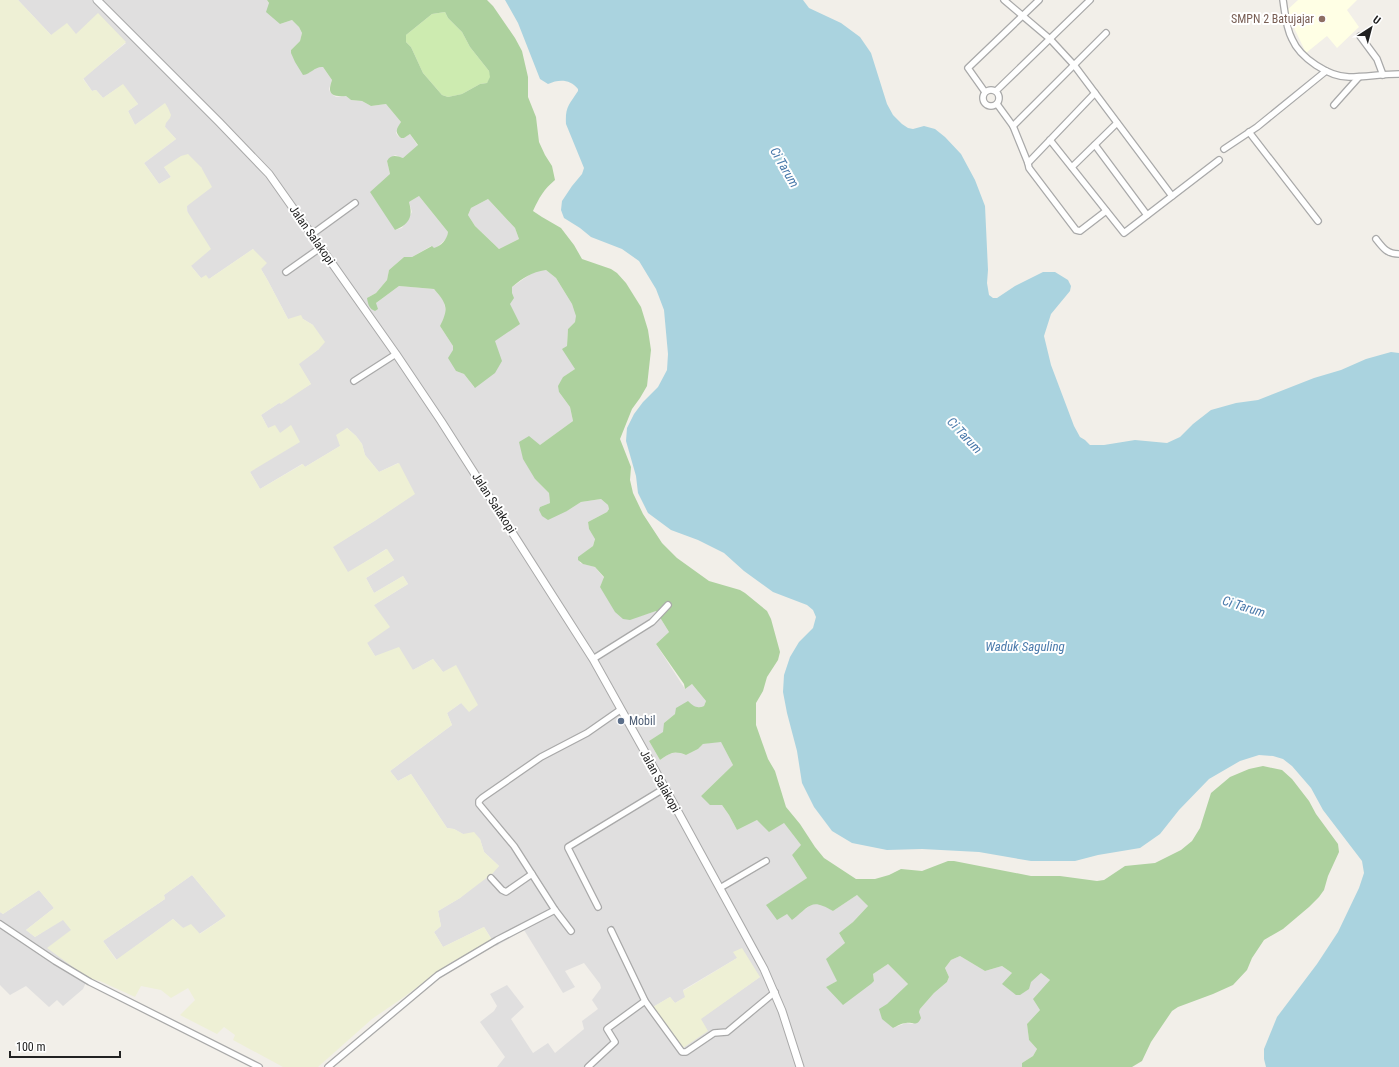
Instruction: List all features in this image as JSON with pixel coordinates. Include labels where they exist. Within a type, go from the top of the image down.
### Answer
[{"type":"street","name":"Jalan Salakopi","points":[[97,0],[219,122],[272,179],[396,354],[441,421],[592,659],[665,788],[764,969],[775,992],[800,1067]]},
{"type":"street","points":[[1004,0],[1050,38],[1074,65],[1172,196]]},
{"type":"street","points":[[985,92],[968,68],[1039,0]]},
{"type":"street","points":[[996,91],[1090,0]]},
{"type":"street","points":[[1283,0],[1292,40],[1302,54],[1326,71],[1344,76],[1399,74]]},
{"type":"street","points":[[1013,126],[1106,33]]},
{"type":"street","points":[[1360,36],[1377,59],[1383,75]]},
{"type":"street","points":[[1224,149],[1291,100],[1326,71]]},
{"type":"street","points":[[1334,105],[1359,76]]},
{"type":"street","points":[[985,92],[990,90],[996,91]]},
{"type":"street","points":[[996,91],[999,96],[997,104]]},
{"type":"street","points":[[985,92],[983,97],[984,102],[992,106],[997,104]]},
{"type":"street","points":[[1028,163],[1095,93]]},
{"type":"street","points":[[997,104],[1013,126],[1028,163],[1028,168],[1076,230],[1080,231],[1106,211]]},
{"type":"street","points":[[1072,167],[1117,122]]},
{"type":"street","points":[[1249,132],[1318,221]]},
{"type":"street","points":[[1050,140],[1124,233],[1219,160]]},
{"type":"street","points":[[1094,145],[1147,215]]},
{"type":"street","points":[[311,235],[355,203]]},
{"type":"street","points":[[1376,239],[1387,251],[1392,254],[1399,254]]},
{"type":"street","points":[[286,272],[320,248]]},
{"type":"street","points":[[354,381],[396,354]]},
{"type":"street","points":[[592,659],[652,622],[668,605]]},
{"type":"street","points":[[571,931],[555,910],[510,840],[479,804],[480,801],[541,757],[587,733],[620,710]]},
{"type":"street","points":[[598,907],[568,847],[665,788]]},
{"type":"street","points":[[720,888],[766,860]]},
{"type":"street","points":[[491,878],[502,890],[506,892],[532,874]]},
{"type":"street","points":[[328,1067],[438,975],[497,940],[555,910]]},
{"type":"street","points":[[0,924],[55,961],[90,982],[259,1067]]},
{"type":"street","points":[[611,930],[645,1001],[681,1051],[685,1053],[714,1033],[727,1032],[775,992]]},
{"type":"street","points":[[589,1067],[615,1042],[607,1029],[645,1001]]},
{"type":"shaded area","points":[[0,0],[18,0],[51,35],[67,23],[76,34],[98,13],[126,42],[83,79],[92,91],[96,90],[103,98],[123,84],[138,104],[128,111],[135,125],[165,103],[168,108],[171,115],[165,127],[176,139],[144,163],[159,184],[171,177],[164,167],[181,156],[188,154],[201,167],[212,187],[187,206],[187,211],[211,249],[191,266],[201,278],[206,275],[209,279],[253,249],[267,263],[261,269],[288,319],[301,315],[303,319],[313,325],[325,342],[319,349],[299,364],[311,384],[261,415],[268,428],[275,425],[280,433],[291,425],[300,442],[250,472],[260,489],[303,464],[305,467],[340,446],[336,435],[347,428],[362,444],[365,455],[379,472],[399,463],[415,494],[333,547],[348,572],[387,549],[394,560],[366,578],[374,593],[403,576],[408,584],[374,605],[390,627],[367,643],[375,656],[399,647],[413,670],[433,659],[443,672],[456,665],[478,705],[469,712],[461,703],[447,713],[452,725],[390,771],[398,781],[411,774],[447,828],[454,829],[463,834],[474,832],[480,839],[484,852],[499,866],[493,873],[460,898],[438,911],[441,926],[434,932],[443,947],[484,927],[492,940],[450,963],[372,1019],[318,1067],[283,1067],[233,1040],[235,1035],[224,1027],[217,1034],[180,1015],[195,1000],[188,988],[171,998],[161,990],[141,986],[135,997],[100,981],[88,978],[47,948],[71,930],[63,920],[35,937],[26,930],[54,908],[39,890],[3,914],[0,912]],"holes":[[[192,875],[226,916],[200,934],[191,924],[183,928],[173,919],[116,960],[103,941],[165,899],[164,895]]]},
{"type":"shaded area","points":[[18,0],[267,0],[280,24],[292,20],[299,27],[302,33],[300,41],[291,50],[307,74],[318,67],[323,67],[332,80],[329,89],[330,92],[336,97],[346,96],[351,100],[362,101],[371,106],[386,104],[401,122],[396,133],[398,136],[404,138],[410,134],[418,146],[403,158],[395,155],[387,161],[390,174],[395,230],[402,228],[412,212],[409,202],[419,196],[448,232],[447,238],[434,249],[431,246],[412,257],[404,257],[389,270],[387,280],[376,293],[367,298],[376,303],[399,286],[434,289],[444,301],[446,314],[440,326],[453,346],[456,371],[464,374],[474,387],[509,304],[512,287],[535,271],[546,270],[556,278],[572,304],[577,316],[575,322],[568,329],[567,346],[575,369],[563,377],[559,392],[570,407],[573,421],[540,445],[535,479],[549,493],[550,503],[540,507],[567,511],[581,502],[601,499],[608,505],[609,509],[607,512],[588,522],[589,529],[595,538],[593,546],[579,557],[580,563],[595,567],[604,578],[600,587],[637,617],[656,611],[669,632],[656,644],[685,689],[692,684],[706,701],[704,706],[694,707],[675,714],[664,723],[664,732],[649,741],[660,760],[669,754],[677,752],[686,755],[698,749],[703,744],[721,741],[733,765],[701,796],[722,805],[737,830],[757,820],[784,823],[802,846],[792,855],[807,878],[767,905],[787,914],[792,919],[812,904],[820,903],[833,911],[857,895],[868,906],[853,922],[839,933],[845,943],[837,981],[826,987],[874,981],[873,974],[888,964],[908,984],[887,1005],[880,1009],[893,1028],[906,1023],[913,1024],[920,1009],[934,993],[947,982],[949,977],[945,968],[951,960],[960,956],[985,971],[1002,966],[1030,982],[1041,973],[1050,980],[1040,1010],[1027,1024],[1029,1040],[1037,1049],[1033,1056],[1022,1063],[1022,1067],[497,1067],[505,1057],[480,1022],[494,1011],[497,1006],[490,994],[507,985],[524,1007],[511,1019],[533,1053],[548,1043],[555,1053],[584,1029],[582,1021],[598,1009],[592,1000],[601,988],[600,984],[584,963],[565,971],[575,987],[563,993],[524,930],[496,946],[484,927],[443,947],[434,932],[441,926],[438,911],[460,898],[499,866],[484,852],[480,839],[463,834],[454,829],[447,828],[411,774],[398,781],[390,771],[452,725],[447,713],[461,703],[443,672],[433,659],[413,670],[375,656],[367,643],[374,605],[408,584],[403,576],[374,593],[366,578],[394,560],[386,549],[348,573],[332,547],[376,520],[414,494],[398,463],[379,472],[365,455],[362,444],[347,428],[340,446],[305,467],[302,464],[260,489],[250,472],[280,433],[268,428],[261,415],[311,384],[298,364],[319,349],[313,325],[303,319],[288,319],[261,269],[253,249],[209,279],[201,278],[191,266],[187,206],[202,170],[201,167],[164,167],[171,177],[159,184],[144,163],[176,139],[165,127],[165,104],[135,125],[128,111],[138,104],[122,85],[103,98],[96,90],[92,91],[83,78],[126,43],[76,34],[51,35]],"holes":[[[737,958],[760,977],[700,1019],[653,1007],[670,997],[675,1003],[686,997],[683,990]]]},
{"type":"shaded area","name":"SMPN 2 Batujajar","points":[[1298,0],[1357,0],[1347,10],[1359,27],[1337,48],[1327,36],[1306,53],[1286,11]]},
{"type":"shaded area","points":[[488,199],[515,228],[519,239],[499,249],[475,226],[468,215],[471,208]]},
{"type":"shaded area","points":[[192,875],[226,916],[199,934],[183,928],[173,919],[117,960],[103,941],[165,899],[164,895]]},
{"type":"shaded area","points":[[39,890],[54,908],[26,930],[35,937],[63,919],[71,929],[88,978],[83,989],[63,1006],[57,1000],[49,1007],[26,986],[10,995],[0,985],[0,912],[3,914]]},
{"type":"shaded area","points":[[742,948],[760,977],[701,1019],[708,1031],[683,1048],[653,1007],[670,997],[675,1003],[685,997],[683,991],[737,958],[733,952]]},
{"type":"green space","points":[[267,0],[487,0],[493,6],[515,38],[522,51],[528,77],[528,97],[536,117],[539,142],[552,166],[555,180],[542,194],[533,211],[561,228],[574,245],[582,259],[611,269],[617,273],[626,283],[641,307],[648,330],[651,350],[647,386],[632,409],[620,439],[631,467],[630,480],[633,493],[643,514],[662,543],[677,558],[709,581],[740,590],[767,611],[771,619],[780,652],[778,660],[767,677],[763,691],[756,703],[756,725],[768,759],[775,771],[786,807],[824,858],[856,879],[875,879],[889,875],[901,869],[922,871],[948,861],[954,861],[1031,876],[1060,876],[1097,881],[1104,880],[1125,866],[1155,863],[1181,850],[1192,841],[1200,828],[1211,793],[1230,777],[1249,769],[1263,766],[1282,770],[1292,779],[1338,844],[1339,852],[1328,876],[1324,890],[1319,897],[1283,929],[1264,940],[1252,958],[1247,970],[1233,985],[1178,1007],[1172,1011],[1151,1042],[1142,1061],[1132,1067],[1022,1067],[1022,1063],[1033,1056],[1037,1049],[1029,1040],[1027,1024],[1040,1010],[1033,999],[1050,980],[1041,973],[1031,982],[1029,989],[1020,995],[1016,995],[1002,984],[1012,973],[1002,966],[985,971],[960,956],[951,960],[945,968],[949,977],[947,982],[934,993],[920,1009],[919,1012],[921,1018],[919,1021],[915,1024],[904,1023],[893,1028],[882,1019],[879,1009],[887,1004],[908,984],[888,964],[873,974],[874,981],[871,984],[843,1005],[826,987],[837,981],[826,959],[845,943],[839,933],[853,922],[868,906],[857,895],[833,911],[815,904],[808,907],[792,920],[787,914],[777,920],[766,905],[807,878],[792,855],[801,845],[784,823],[769,832],[757,820],[737,830],[722,805],[710,805],[701,796],[733,765],[721,742],[703,744],[698,749],[686,755],[672,753],[660,760],[649,741],[663,732],[664,723],[675,714],[676,708],[688,701],[695,706],[702,707],[706,701],[692,684],[685,689],[684,684],[656,644],[669,632],[656,611],[630,620],[623,619],[615,612],[600,587],[604,577],[595,567],[583,564],[578,560],[578,557],[593,546],[595,539],[589,529],[588,522],[607,512],[609,509],[608,505],[601,499],[581,502],[548,520],[542,516],[539,510],[540,507],[550,503],[549,493],[535,479],[523,459],[519,442],[529,436],[540,445],[573,421],[570,407],[559,392],[558,386],[563,377],[575,369],[562,349],[567,346],[568,329],[575,322],[576,316],[572,304],[556,278],[546,270],[536,272],[528,276],[512,287],[514,298],[510,304],[520,324],[495,341],[502,361],[495,373],[475,388],[464,374],[456,371],[448,358],[453,350],[453,346],[440,326],[445,315],[445,306],[442,299],[434,289],[399,286],[376,303],[378,309],[375,311],[371,309],[367,298],[376,293],[387,280],[389,270],[404,257],[412,257],[432,246],[434,248],[439,246],[445,240],[448,232],[419,196],[409,202],[411,211],[407,222],[395,230],[370,192],[390,174],[387,161],[390,157],[394,156],[403,158],[418,145],[410,134],[404,138],[401,138],[397,134],[398,126],[401,122],[386,104],[371,106],[362,101],[351,100],[346,96],[337,96],[332,94],[330,89],[332,80],[323,67],[303,75],[291,53],[291,50],[300,41],[302,33],[299,27],[292,20],[280,24],[266,12],[269,3]],"holes":[[[445,12],[448,18],[462,32],[470,47],[489,71],[490,77],[487,83],[480,84],[462,94],[448,97],[442,95],[423,73],[411,47],[406,42],[406,35],[432,14]],[[488,199],[515,228],[519,239],[499,249],[475,226],[468,215],[471,208]]]},
{"type":"green space","points":[[445,12],[448,18],[462,32],[470,47],[489,71],[491,77],[487,83],[480,84],[462,94],[448,97],[442,95],[423,73],[411,47],[406,42],[406,35],[432,14]]},
{"type":"water","name":"Waduk Saguling","points":[[505,0],[803,0],[809,8],[841,23],[860,37],[871,53],[887,104],[893,115],[908,128],[913,129],[924,126],[935,129],[961,154],[975,180],[985,206],[988,270],[987,283],[989,295],[993,298],[997,298],[1015,286],[1043,272],[1055,272],[1068,280],[1071,286],[1070,291],[1051,314],[1044,336],[1051,365],[1074,426],[1080,437],[1090,445],[1104,445],[1135,440],[1167,443],[1180,437],[1193,424],[1211,410],[1236,403],[1258,400],[1314,378],[1341,370],[1366,359],[1391,352],[1399,353],[1399,1067],[1266,1067],[1264,1049],[1277,1017],[1317,964],[1338,932],[1359,888],[1364,873],[1362,861],[1323,810],[1311,788],[1292,766],[1283,759],[1273,756],[1259,755],[1240,761],[1209,779],[1179,810],[1160,834],[1140,848],[1098,855],[1075,861],[1031,861],[979,852],[922,849],[887,850],[852,843],[832,831],[814,807],[802,783],[797,751],[783,692],[784,675],[790,657],[799,642],[813,628],[816,617],[813,610],[807,605],[773,592],[744,571],[724,553],[698,540],[671,530],[648,513],[638,493],[636,476],[626,441],[627,428],[634,414],[643,402],[658,387],[667,370],[668,354],[664,310],[656,289],[639,261],[622,249],[591,237],[564,218],[561,210],[562,201],[582,174],[584,168],[566,124],[567,110],[578,89],[568,82],[556,81],[548,84],[540,79],[518,23]]},
{"type":"place","name":"SMPN 2 Batujajar","points":[[1322,19]]},
{"type":"place","name":"Mobil","points":[[621,721]]},
{"type":"water label","name":"Ci Tarum","points":[[785,167]]},
{"type":"water label","name":"Ci Tarum","points":[[965,435]]},
{"type":"water label","name":"Ci Tarum","points":[[1244,606]]}]
